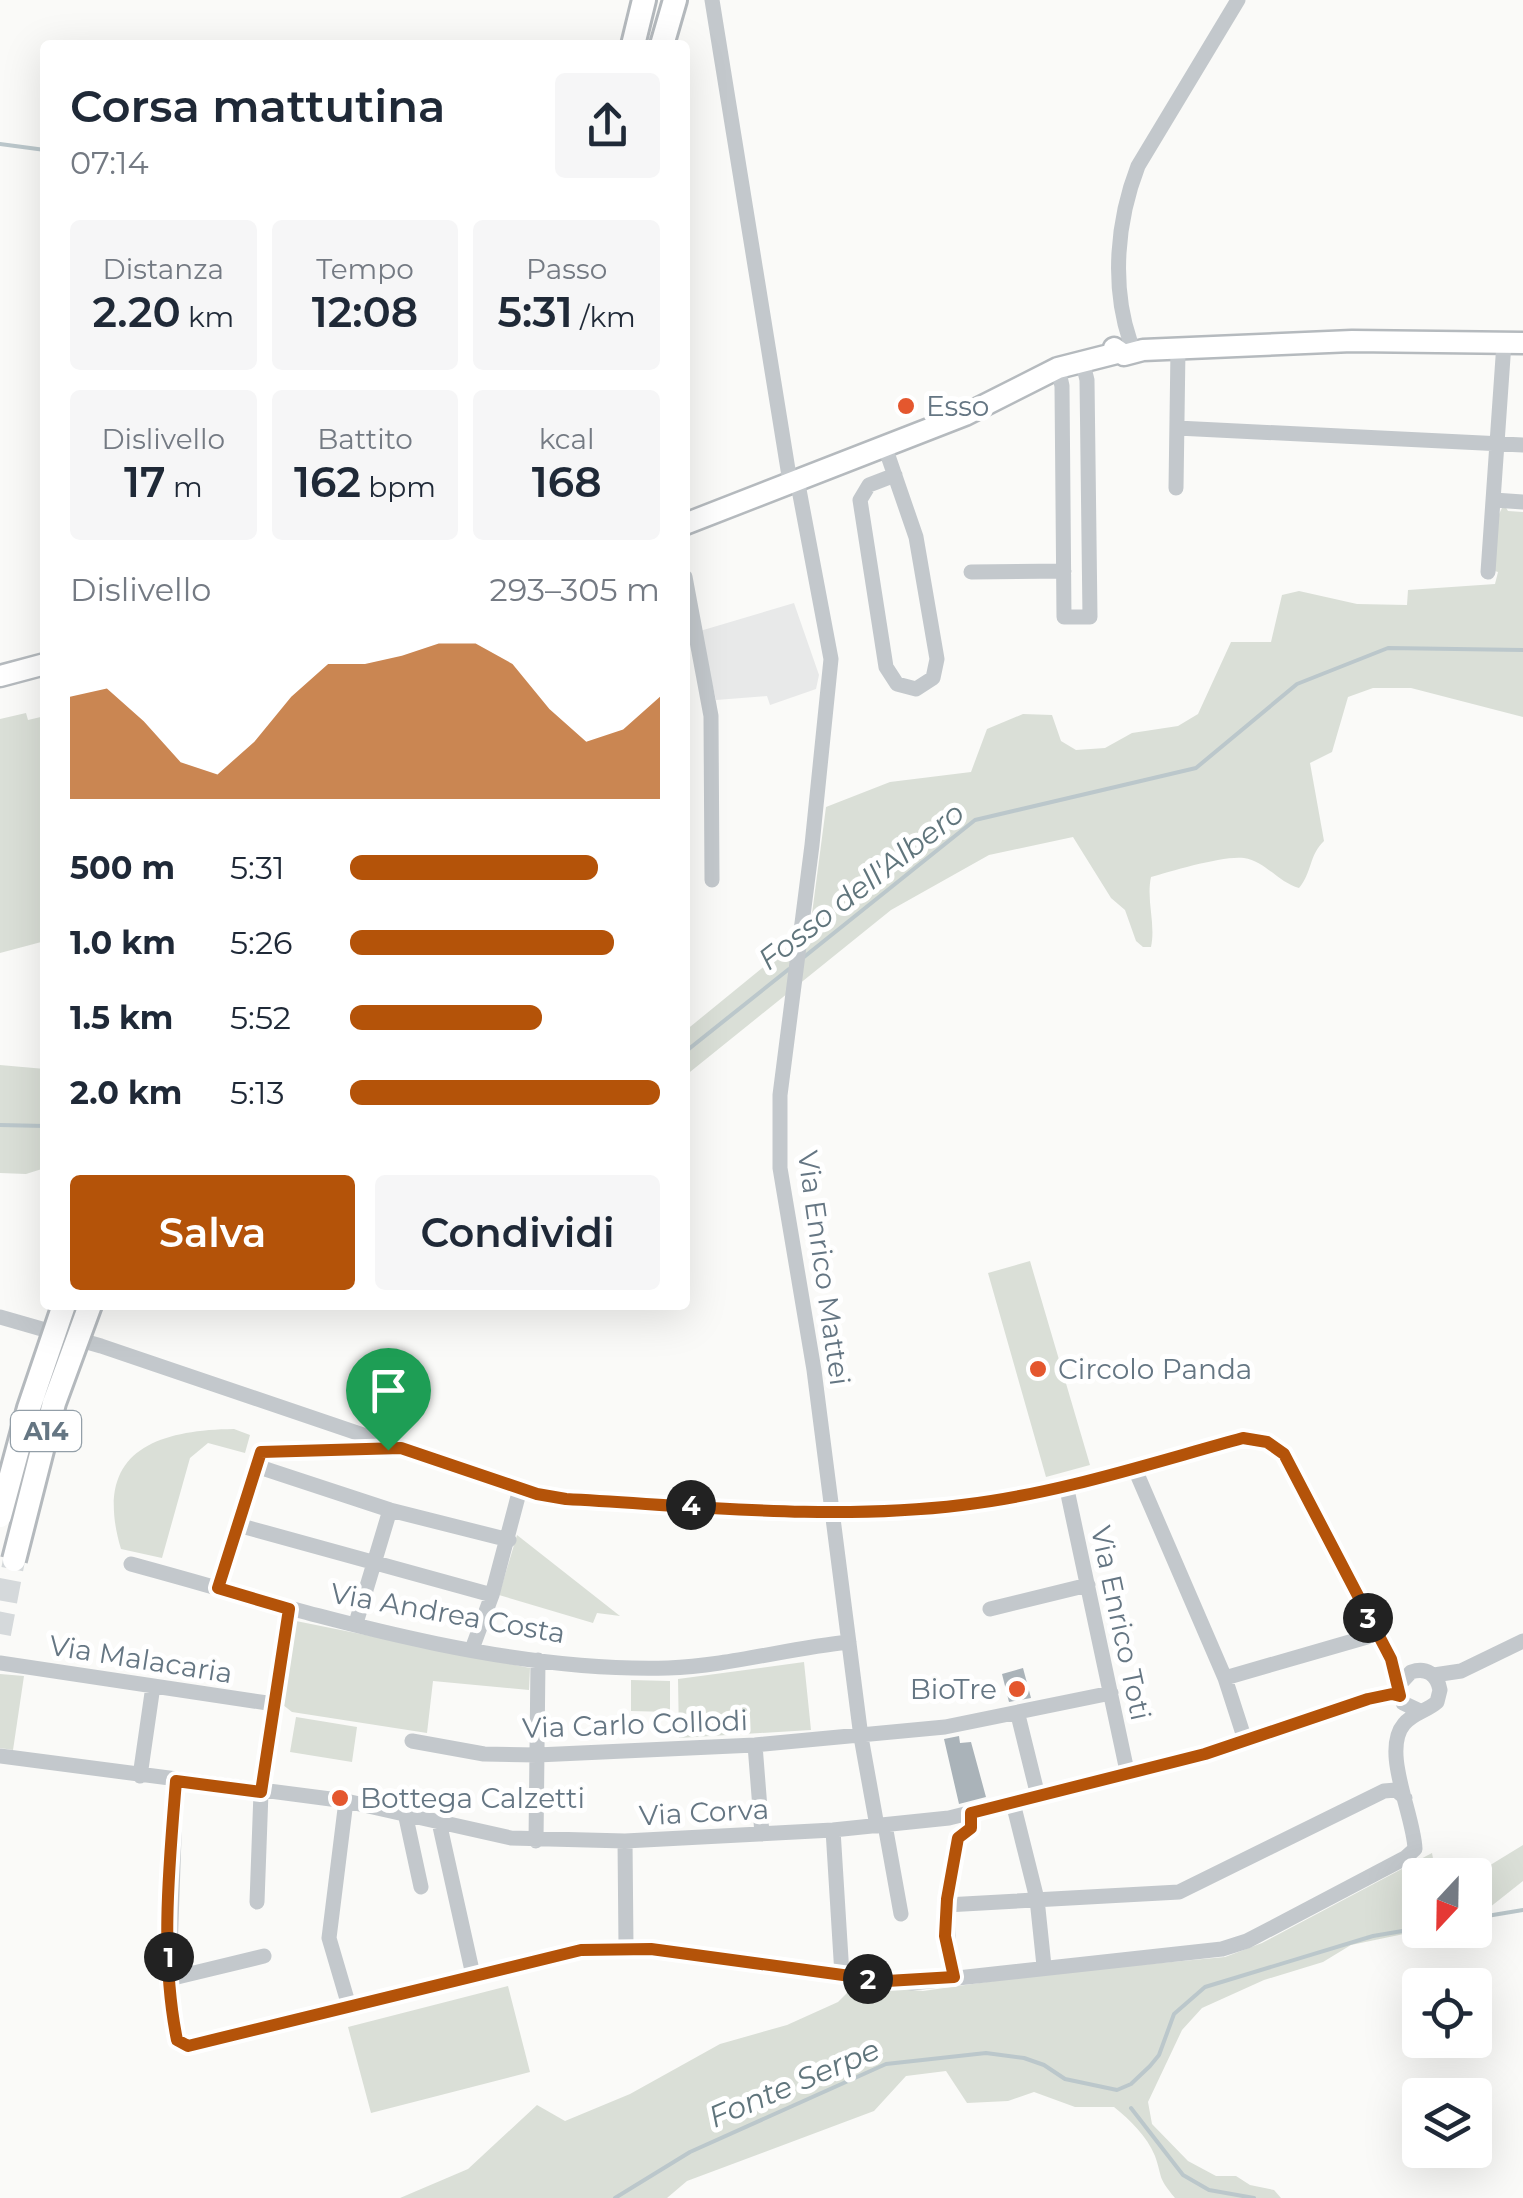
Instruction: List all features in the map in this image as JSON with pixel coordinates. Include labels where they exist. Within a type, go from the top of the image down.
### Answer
[{"type":"highway","points":[[634,40],[644,0]]},
{"type":"highway","points":[[663,40],[675,0]]},
{"type":"highway","name":"A14","points":[[0,1516],[24,1422],[62,1310]]},
{"type":"highway","name":"A14","points":[[14,1560],[54,1403],[88,1310]]},
{"type":"main road","points":[[690,522],[885,448],[965,415],[1058,368],[1123,346],[1178,349],[1352,340],[1513,343]]},
{"type":"main road","points":[[0,676],[40,665]]},
{"type":"street","name":"Via Enrico Mattei","points":[[712,0],[794,480],[831,659],[780,1095],[780,1168],[834,1512],[861,1737],[902,1914]]},
{"type":"street","points":[[1123,346],[1121,228],[1129,189],[1138,166],[1238,0]]},
{"type":"street","points":[[1488,572],[1498,444],[1513,343]]},
{"type":"street","points":[[1176,488],[1178,349]]},
{"type":"street","points":[[1058,368],[1062,386],[1064,617],[1090,617],[1088,380],[1082,360]]},
{"type":"street","points":[[1176,428],[1322,432],[1523,445]]},
{"type":"street","points":[[885,448],[895,475],[916,537],[937,659],[933,678],[916,688],[897,684],[886,668],[860,500],[869,484],[895,475]]},
{"type":"street","points":[[1063,493],[1088,493]]},
{"type":"street","points":[[1494,500],[1523,502]]},
{"type":"street","points":[[971,572],[1064,571]]},
{"type":"street","points":[[690,604],[711,716],[712,880]]},
{"type":"street","points":[[0,1317],[100,1346],[520,1488],[566,1499],[834,1512],[966,1505],[1066,1485],[1243,1438],[1267,1442],[1284,1454],[1391,1659],[1401,1695],[1420,1711]]},
{"type":"street","points":[[218,1588],[261,1452],[401,1448]]},
{"type":"street","points":[[256,1466],[390,1510],[509,1540]]},
{"type":"street","points":[[1134,1467],[1225,1678],[1245,1740]]},
{"type":"street","name":"Via Enrico Toti","points":[[1066,1485],[1128,1771]]},
{"type":"street","points":[[472,1649],[509,1540],[520,1488]]},
{"type":"street","points":[[356,1623],[390,1510]]},
{"type":"street","points":[[238,1525],[492,1596]]},
{"type":"street","name":"Via Andrea Costa","points":[[131,1564],[289,1609],[538,1660],[669,1668],[849,1642]]},
{"type":"street","points":[[990,1609],[1088,1585]]},
{"type":"street","points":[[257,1902],[261,1792],[289,1609]]},
{"type":"street","points":[[1225,1678],[1368,1636]]},
{"type":"street","points":[[1437,1682],[1523,1641]]},
{"type":"street","points":[[1391,1659],[1410,1672],[1423,1670],[1437,1682]]},
{"type":"street","points":[[536,1841],[538,1660]]},
{"type":"street","name":"Via Malacaria","points":[[0,1664],[274,1704]]},
{"type":"street","points":[[1384,1790],[1392,1765],[1388,1743],[1410,1672]]},
{"type":"street","points":[[176,1781],[169,1979],[176,2036],[183,2046],[581,1950],[626,1946],[912,1983],[1044,1966],[1197,1954],[1247,1941],[1406,1858],[1414,1849],[1396,1740],[1400,1728],[1420,1711],[1432,1707],[1437,1682]]},
{"type":"street","points":[[140,1776],[152,1686]]},
{"type":"street","name":"Via Carlo Collodi","points":[[412,1740],[484,1754],[536,1755],[755,1745],[861,1737],[1018,1715],[1111,1694]]},
{"type":"street","name":"Via Corva","points":[[0,1756],[346,1801],[536,1841],[625,1841],[833,1830],[948,1818],[1245,1740],[1368,1699],[1401,1695]]},
{"type":"street","points":[[1018,1715],[1038,1796]]},
{"type":"street","points":[[755,1745],[762,1834]]},
{"type":"street","points":[[946,1905],[1179,1892],[1384,1790],[1400,1792],[1408,1801]]},
{"type":"street","points":[[346,1801],[330,1938],[349,2006]]},
{"type":"street","points":[[1013,1803],[1037,1899],[1044,1966]]},
{"type":"street","points":[[405,1812],[420,1887]]},
{"type":"street","points":[[958,1838],[971,1828],[971,1813]]},
{"type":"street","points":[[948,1818],[958,1838],[946,1905],[946,1944],[954,1977]]},
{"type":"street","points":[[439,1822],[473,1975]]},
{"type":"street","points":[[833,1830],[842,1974]]},
{"type":"street","points":[[625,1841],[626,1946]]},
{"type":"street","points":[[169,1979],[264,1956]]},
{"type":"shaded area","points":[[1504,504],[1508,511],[1523,512],[1523,717],[1411,688],[1373,688],[1348,697],[1332,752],[1310,763],[1324,841],[1299,888],[1244,858],[1211,861],[1151,877],[1151,947],[1143,947],[1136,941],[1125,910],[1111,898],[1073,837],[989,855],[891,910],[690,1072],[690,1027],[810,929],[826,807],[890,782],[971,772],[987,729],[1023,714],[1052,715],[1061,741],[1076,750],[1105,748],[1132,733],[1178,726],[1198,714],[1231,642],[1271,642],[1282,595],[1299,591],[1357,604],[1407,605],[1408,590],[1495,584],[1498,572],[1491,570],[1496,520]]},
{"type":"shaded area","points":[[794,603],[819,675],[816,689],[770,705],[767,696],[716,700],[700,631]]},
{"type":"shaded area","points":[[26,713],[28,720],[40,717],[40,942],[0,953],[0,719]]},
{"type":"shaded area","points":[[0,1065],[40,1069],[40,1170],[26,1174],[0,1173]]},
{"type":"shaded area","name":"Circolo Panda","points":[[1030,1261],[1090,1465],[1046,1477],[988,1273]]},
{"type":"shaded area","points":[[234,1429],[250,1435],[245,1453],[208,1443],[190,1458],[162,1558],[121,1549],[114,1517],[115,1491],[122,1470],[136,1454],[177,1435]]},
{"type":"shaded area","points":[[517,1535],[620,1616],[597,1613],[593,1623],[499,1595]]},
{"type":"shaded area","points":[[296,1621],[530,1668],[529,1690],[433,1681],[427,1733],[292,1712],[283,1705]]},
{"type":"shaded area","points":[[804,1662],[811,1730],[679,1738],[678,1679]]},
{"type":"shaded area","points":[[0,1674],[24,1676],[13,1750],[0,1748]]},
{"type":"shaded area","points":[[631,1680],[670,1681],[670,1712],[631,1711]]},
{"type":"shaded area","points":[[296,1717],[357,1727],[352,1762],[290,1752]]},
{"type":"shaded area","points":[[1523,1845],[1523,1881],[1492,1906],[1492,1864]]},
{"type":"shaded area","points":[[1402,1869],[1402,1934],[1351,1945],[1323,1962],[1264,1980],[1202,2008],[1182,2030],[1148,2102],[1152,2124],[1188,2161],[1216,2176],[1236,2176],[1250,2185],[1274,2190],[1281,2198],[1175,2198],[1163,2181],[1147,2142],[1114,2107],[1075,2107],[1034,2092],[1008,2101],[967,2103],[946,2071],[906,2076],[874,2111],[687,2181],[667,2198],[400,2198],[468,2169],[537,2105],[565,2121],[630,2094],[720,2044],[787,2025],[838,2002],[855,1985],[923,1991],[1042,1974],[1225,1957],[1262,1943]]},
{"type":"shaded area","points":[[508,1986],[530,2072],[371,2113],[348,2027]]},
{"type":"building","name":"BioTre","points":[[1023,1668],[1031,1698],[1009,1702],[1002,1674]]},
{"type":"building","points":[[959,1736],[960,1743],[971,1742],[986,1797],[959,1804],[944,1739]]},
{"type":"waterway","points":[[0,144],[40,149]]},
{"type":"waterway","name":"Fosso dell'Albero","points":[[804,957],[975,820],[1196,768],[1297,684],[1388,648],[1523,650]]},
{"type":"waterway","name":"Fosso dell'Albero","points":[[690,1048],[789,969]]},
{"type":"waterway","name":"Fosso dell'Albero","points":[[0,1125],[40,1126]]},
{"type":"waterway","name":"Fonte Serpe","points":[[1492,1915],[1523,1910]]},
{"type":"waterway","name":"Fonte Serpe","points":[[615,2198],[690,2152],[886,2064],[986,2053],[1024,2058],[1065,2079],[1117,2090],[1131,2084],[1150,2066],[1159,2055],[1174,2014],[1205,1987],[1373,1936],[1402,1931]]},
{"type":"waterway","name":"Fonte Serpe","points":[[1131,2108],[1183,2175],[1209,2190],[1254,2198]]},
{"type":"tunnel","points":[[0,1634],[14,1560]]},
{"type":"place","name":"Esso","points":[[906,406]]},
{"type":"place","name":"Circolo Panda","points":[[1038,1369]]},
{"type":"place","name":"BioTre","points":[[1017,1689]]},
{"type":"place","name":"Bottega Calzetti","points":[[340,1798]]},
{"type":"route","points":[[1243,1438],[1257,1439],[1284,1454],[1391,1659],[1400,1696],[1368,1699],[1205,1754],[971,1813],[971,1828],[958,1838],[947,1899],[945,1936],[954,1977],[912,1983],[887,1981],[624,1946],[581,1950],[483,1972],[183,2046],[176,2036],[169,1979],[168,1922],[176,1781],[261,1792],[289,1609],[218,1588],[261,1452],[388,1450],[401,1448],[537,1494],[566,1499],[840,1512],[974,1504],[1066,1485],[1243,1438]]}]
